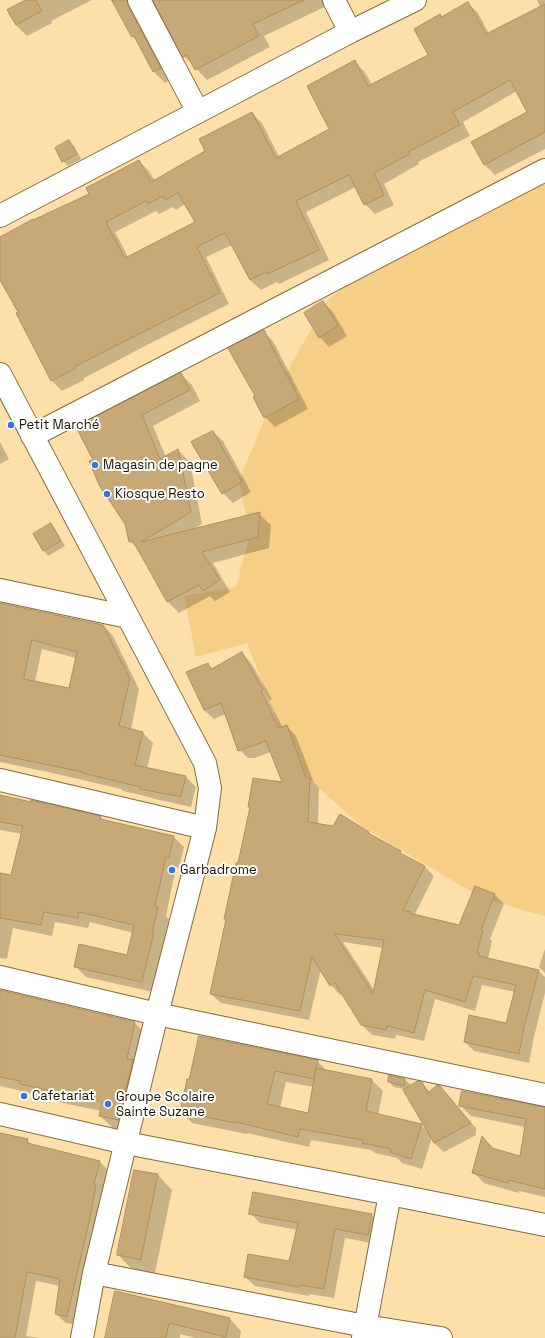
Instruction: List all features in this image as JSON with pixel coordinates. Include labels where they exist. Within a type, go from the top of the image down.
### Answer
[{"type":"street","points":[[139,0],[198,112]]},
{"type":"street","points":[[334,0],[350,32]]},
{"type":"street","points":[[0,216],[350,32],[415,0]]},
{"type":"street","points":[[32,436],[545,170]]},
{"type":"street","points":[[0,374],[205,763],[210,788],[205,828],[157,1014],[94,1273],[82,1338]]},
{"type":"street","points":[[0,590],[128,617]]},
{"type":"street","points":[[0,780],[205,828]]},
{"type":"street","points":[[0,978],[157,1014],[545,1095]]},
{"type":"street","points":[[0,1114],[126,1143],[545,1225]]},
{"type":"street","points":[[364,1332],[390,1194]]},
{"type":"street","points":[[94,1273],[364,1332],[441,1338]]},
{"type":"shaded area","points":[[545,181],[545,916],[484,899],[364,828],[295,767],[247,643],[196,657],[184,596],[236,587],[250,534],[239,481],[277,389],[328,300],[438,212]]},
{"type":"building","points":[[26,0],[36,0],[42,11],[16,25],[7,10]]},
{"type":"building","points":[[112,0],[127,0],[128,6],[161,68],[153,72],[134,36],[132,37]]},
{"type":"building","points":[[153,0],[304,0],[253,24],[259,36],[195,70],[187,55],[183,57]]},
{"type":"building","points":[[468,2],[486,34],[545,4],[545,132],[484,165],[471,142],[527,112],[510,80],[453,112],[460,125],[408,152],[410,154],[374,173],[384,195],[364,205],[349,175],[296,201],[319,250],[267,274],[266,272],[250,280],[225,233],[197,247],[220,293],[74,367],[75,369],[51,381],[16,313],[18,312],[0,280],[0,237],[33,219],[89,194],[86,188],[139,160],[151,182],[205,151],[199,139],[252,112],[276,158],[329,129],[307,86],[355,60],[368,86],[428,55],[414,29],[440,14],[441,17]],"holes":[[[178,193],[195,222],[125,258],[106,222],[146,201],[148,204],[163,196],[165,200]]]},
{"type":"building","points":[[69,140],[77,154],[62,162],[55,148]]},
{"type":"building","points":[[323,301],[338,326],[319,338],[304,313]]},
{"type":"building","points":[[264,330],[299,399],[264,418],[253,397],[255,396],[228,348]]},
{"type":"building","points":[[181,373],[190,390],[142,415],[160,459],[178,449],[191,512],[141,542],[260,512],[258,537],[202,552],[220,580],[203,591],[199,585],[167,602],[133,541],[129,542],[125,524],[99,485],[89,461],[93,460],[76,427]]},
{"type":"building","points":[[213,431],[242,482],[222,494],[191,442]]},
{"type":"building","points":[[51,523],[61,541],[43,551],[33,534]]},
{"type":"building","points":[[0,603],[103,625],[130,678],[119,726],[143,732],[135,765],[186,776],[181,797],[140,789],[140,787],[82,773],[83,772],[0,755]],"holes":[[[32,640],[77,652],[69,688],[24,679]]]},
{"type":"building","points":[[242,652],[263,690],[261,691],[279,728],[287,725],[306,778],[310,778],[308,822],[333,826],[340,814],[369,832],[368,833],[401,851],[400,853],[425,866],[403,910],[410,912],[409,913],[459,925],[475,886],[495,894],[481,930],[483,931],[477,953],[480,953],[479,956],[539,970],[524,1027],[519,1054],[464,1042],[469,1015],[506,1023],[516,985],[473,976],[465,1002],[425,990],[414,1033],[387,1026],[386,1030],[361,1025],[335,983],[330,986],[312,957],[300,1011],[210,994],[226,919],[224,919],[250,807],[248,807],[253,778],[282,782],[266,741],[238,751],[221,703],[204,710],[186,672],[208,663],[211,669]],"holes":[[[335,934],[384,940],[373,993]]]},
{"type":"building","points":[[0,795],[31,802],[31,800],[101,816],[100,819],[174,836],[169,858],[166,857],[155,906],[158,907],[152,933],[154,933],[142,982],[74,967],[79,944],[127,955],[134,925],[79,912],[78,918],[44,912],[41,925],[0,918],[0,873],[11,875],[23,826],[0,822]]},
{"type":"building","points":[[0,990],[135,1022],[127,1059],[133,1060],[118,1120],[99,1116],[102,1102],[20,1084],[20,1081],[0,1077]]},
{"type":"building","points":[[199,1036],[318,1060],[316,1068],[372,1079],[366,1111],[422,1124],[411,1159],[390,1152],[391,1149],[362,1143],[363,1140],[300,1129],[298,1137],[236,1122],[180,1112],[187,1079],[189,1079]],"holes":[[[275,1071],[314,1079],[308,1113],[267,1104]]]},
{"type":"building","points":[[389,1075],[405,1079],[404,1086],[388,1082]]},
{"type":"building","points":[[418,1081],[422,1082],[428,1093],[437,1085],[440,1086],[471,1123],[434,1143],[403,1090]]},
{"type":"building","points":[[462,1091],[545,1107],[545,1189],[508,1180],[508,1183],[472,1173],[482,1136],[492,1148],[520,1156],[526,1119],[459,1106]]},
{"type":"building","points":[[0,1133],[28,1139],[27,1143],[100,1161],[94,1184],[96,1185],[90,1218],[67,1317],[55,1314],[60,1279],[27,1272],[15,1338],[0,1338]]},
{"type":"building","points":[[134,1170],[158,1174],[141,1260],[117,1255]]},
{"type":"building","points":[[253,1192],[372,1214],[368,1235],[335,1229],[324,1289],[300,1285],[299,1287],[244,1277],[248,1254],[289,1261],[298,1223],[249,1214]]},
{"type":"building","points":[[115,1291],[230,1318],[226,1337],[169,1323],[166,1338],[105,1338]]},
{"type":"place","name":"Petit Marché","points":[[11,425]]},
{"type":"place","name":"Magasin de pagne","points":[[95,465]]},
{"type":"place","name":"Kiosque Resto","points":[[107,494]]},
{"type":"place","name":"Garbadrome","points":[[172,870]]},
{"type":"place","name":"Cafetariat","points":[[24,1096]]},
{"type":"place","name":"Groupe Scolaire Sainte Suzane","points":[[108,1104]]}]
